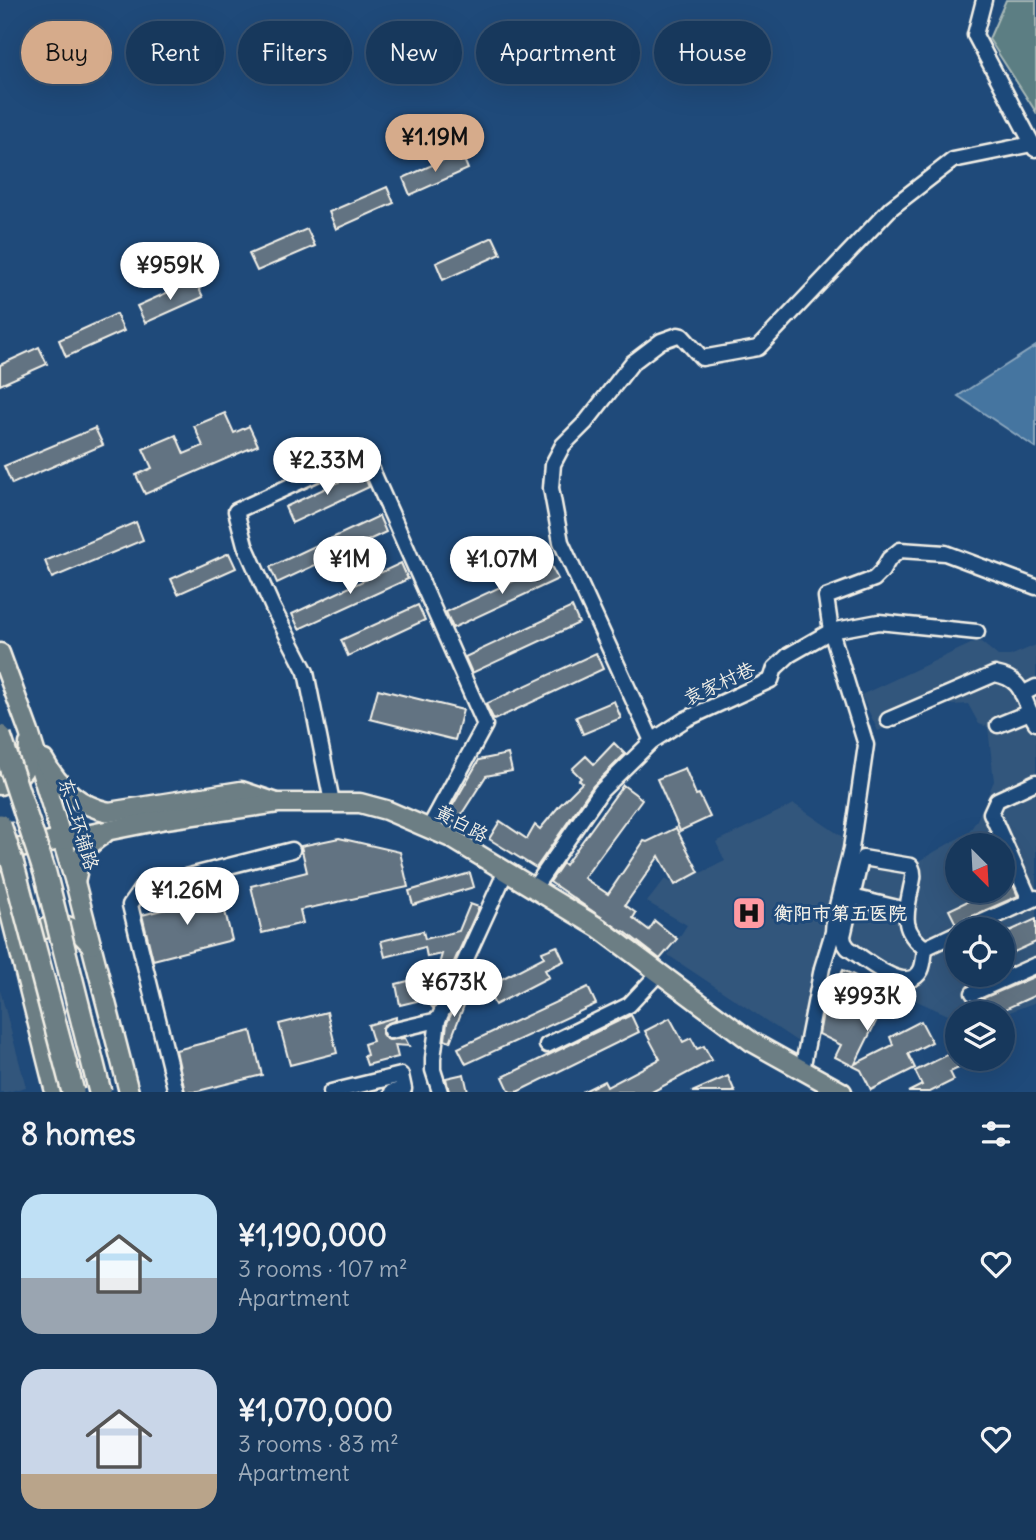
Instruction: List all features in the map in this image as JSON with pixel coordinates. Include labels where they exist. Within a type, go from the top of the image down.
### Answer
[{"type":"highway","points":[[0,736],[46,873],[100,1092]]},
{"type":"highway","points":[[0,825],[73,1092]]},
{"type":"main road","name":"东二环辅路","points":[[0,653],[29,732],[75,882],[129,1092]]},
{"type":"main road","points":[[0,785],[21,775],[24,770],[29,751],[29,732]]},
{"type":"main road","points":[[29,732],[60,785],[74,797],[98,810],[121,811],[241,791],[278,803]]},
{"type":"main road","name":"黄白路","points":[[0,852],[166,819],[278,803],[360,803],[386,810],[451,838],[599,928],[752,1042],[842,1092]]},
{"type":"main road","points":[[75,882],[80,860],[90,842],[108,831]]},
{"type":"main road","points":[[0,881],[55,1092]]},
{"type":"main road","points":[[0,911],[16,939]]},
{"type":"main road","points":[[23,964],[25,947],[29,940],[49,927],[71,928],[79,932],[91,945]]},
{"type":"street","points":[[652,741],[561,542],[551,488],[554,464],[564,445],[586,422],[632,363],[661,341],[682,336],[702,358],[758,348],[891,208],[953,160],[1034,147],[975,35],[984,0]]},
{"type":"street","points":[[332,802],[306,672],[250,558],[236,511],[364,452],[485,725],[429,828]]},
{"type":"street","points":[[802,1070],[822,968],[833,932],[851,849],[866,745],[831,631],[826,597],[874,579],[889,559],[900,550],[945,553],[1036,587]]},
{"type":"street","name":"袁家村巷","points":[[534,888],[601,791],[652,741],[686,719],[771,680],[775,668],[789,655],[831,631],[879,622],[977,632]]},
{"type":"street","points":[[888,720],[995,674],[1008,676],[1029,691],[1033,717],[998,726]]},
{"type":"street","points":[[998,833],[991,813],[997,800],[1036,782]]},
{"type":"street","points":[[176,1092],[130,905],[142,888],[292,850]]},
{"type":"street","points":[[863,858],[911,866],[914,873],[905,918],[915,940],[925,948],[919,974],[904,980],[897,979],[848,948],[843,936],[863,858]]},
{"type":"street","points":[[435,1088],[433,1058],[438,1020],[506,871]]},
{"type":"street","points":[[993,917],[1033,899],[1015,875]]},
{"type":"street","points":[[852,897],[906,910]]},
{"type":"street","points":[[925,948],[945,939]]},
{"type":"street","points":[[973,993],[1036,965]]},
{"type":"street","points":[[547,1045],[629,1005],[659,973]]},
{"type":"street","points":[[391,1031],[438,1020]]},
{"type":"street","points":[[331,1092],[401,1075],[404,1089],[391,1092]]},
{"type":"shaded area","points":[[1036,346],[1036,448],[958,396]]},
{"type":"shaded area","points":[[975,642],[981,642],[998,656],[1010,656],[1036,645],[1036,1002],[1015,1010],[1015,1001],[945,1001],[945,1014],[870,980],[872,973],[838,952],[854,854],[917,862],[945,846],[945,903],[1015,903],[1015,833],[967,833],[977,820],[994,781],[988,727],[979,724],[968,704],[952,705],[949,701],[878,731],[861,695]]},
{"type":"shaded area","name":"衡阳市第五医院","points":[[794,804],[847,840],[801,1044],[668,955],[687,925],[647,902],[665,879],[676,885],[725,861],[716,842]]},
{"type":"shaded area","points":[[0,990],[26,1087],[7,1092],[0,1092]]},
{"type":"green space","points":[[1006,0],[1036,0],[1036,112],[989,39]]},
{"type":"building","points":[[461,152],[468,169],[410,195],[403,178]]},
{"type":"building","points":[[387,187],[394,203],[336,229],[329,212]]},
{"type":"building","points":[[307,229],[315,246],[257,271],[249,254]]},
{"type":"building","points":[[493,237],[501,254],[443,280],[436,263]]},
{"type":"building","points":[[195,280],[203,297],[145,323],[137,306]]},
{"type":"building","points":[[116,314],[124,331],[66,357],[59,340]]},
{"type":"building","points":[[39,347],[47,364],[0,385],[0,365]]},
{"type":"building","points":[[225,413],[234,433],[249,426],[258,445],[145,494],[136,475],[152,468],[143,449],[176,435],[184,454],[203,446],[194,426]]},
{"type":"building","points":[[95,428],[103,445],[12,484],[4,466]]},
{"type":"building","points":[[362,471],[369,487],[292,523],[285,507]]},
{"type":"building","points":[[379,516],[386,532],[277,583],[270,567]]},
{"type":"building","points":[[136,522],[143,540],[52,578],[45,561]]},
{"type":"building","points":[[229,553],[236,568],[178,594],[171,579]]},
{"type":"building","points":[[401,563],[408,579],[299,629],[292,614]]},
{"type":"building","points":[[550,564],[558,579],[453,628],[446,612]]},
{"type":"building","points":[[418,605],[425,620],[348,656],[341,640]]},
{"type":"building","points":[[572,607],[579,623],[472,673],[465,657]]},
{"type":"building","points":[[596,653],[603,669],[494,720],[486,704]]},
{"type":"building","points":[[378,689],[463,710],[455,740],[370,719]]},
{"type":"building","points":[[614,701],[621,718],[583,734],[576,717]]},
{"type":"building","points":[[614,743],[625,754],[593,786],[536,868],[489,839],[500,821],[527,839],[535,825],[540,829],[582,783],[572,769],[586,756],[594,764]]},
{"type":"building","points":[[508,754],[512,771],[486,776],[456,823],[446,817],[479,760]]},
{"type":"building","points":[[685,768],[696,795],[699,794],[710,817],[680,831],[657,779]]},
{"type":"building","points":[[623,785],[642,799],[584,878],[608,894],[644,841],[676,828],[699,872],[675,885],[659,856],[625,905],[636,913],[633,918],[649,930],[655,921],[677,939],[660,959],[624,931],[550,882]]},
{"type":"building","points":[[339,838],[400,852],[408,887],[300,910],[303,923],[262,933],[251,886],[307,872],[301,846]]},
{"type":"building","points":[[470,873],[474,887],[413,905],[409,891]]},
{"type":"building","points":[[221,895],[232,940],[153,960],[142,915]]},
{"type":"building","points":[[964,903],[1002,903],[970,917],[952,917],[949,910]]},
{"type":"building","points":[[470,904],[479,907],[433,1008],[425,999],[400,1005],[396,984],[416,979],[419,992],[432,988],[442,954],[427,957],[425,947],[385,957],[381,941],[423,931],[425,939],[459,931]]},
{"type":"building","points":[[1036,919],[1036,942],[1015,952],[1015,929]]},
{"type":"building","points":[[557,946],[564,961],[545,970],[549,977],[495,1005],[486,987],[544,957],[542,952]]},
{"type":"building","points":[[843,970],[862,979],[856,991],[884,1005],[855,1064],[893,1045],[890,1037],[921,1021],[932,1042],[908,1054],[915,1068],[871,1090],[861,1070],[835,1057],[841,1045],[819,1034],[824,1008]]},
{"type":"building","points":[[1036,976],[1036,995],[1015,1004],[1015,1001],[976,1001],[1015,987]]},
{"type":"building","points":[[588,987],[596,1004],[466,1064],[458,1048]]},
{"type":"building","points":[[459,997],[466,1000],[450,1042],[445,1040],[447,1023]]},
{"type":"building","points":[[327,1012],[337,1053],[290,1065],[279,1024]]},
{"type":"building","points":[[631,1015],[639,1032],[517,1092],[510,1092],[503,1077]]},
{"type":"building","points":[[396,1017],[396,1020],[384,1025],[382,1034],[389,1040],[405,1038],[409,1046],[395,1045],[398,1057],[367,1065],[364,1044],[373,1041],[368,1025]]},
{"type":"building","points":[[670,1018],[683,1042],[691,1038],[697,1049],[704,1046],[712,1060],[652,1092],[582,1092],[604,1081],[607,1087],[660,1059],[645,1031]]},
{"type":"building","points":[[251,1031],[262,1075],[185,1092],[176,1050]]},
{"type":"building","points":[[945,1056],[945,1071],[952,1071],[950,1072],[954,1080],[930,1092],[908,1092],[922,1085],[915,1071]]},
{"type":"building","points":[[464,1074],[468,1092],[449,1092],[446,1078]]},
{"type":"building","points":[[728,1076],[735,1092],[692,1092]]},
{"type":"place","name":"衡阳市第五医院","points":[[749,913]]}]
